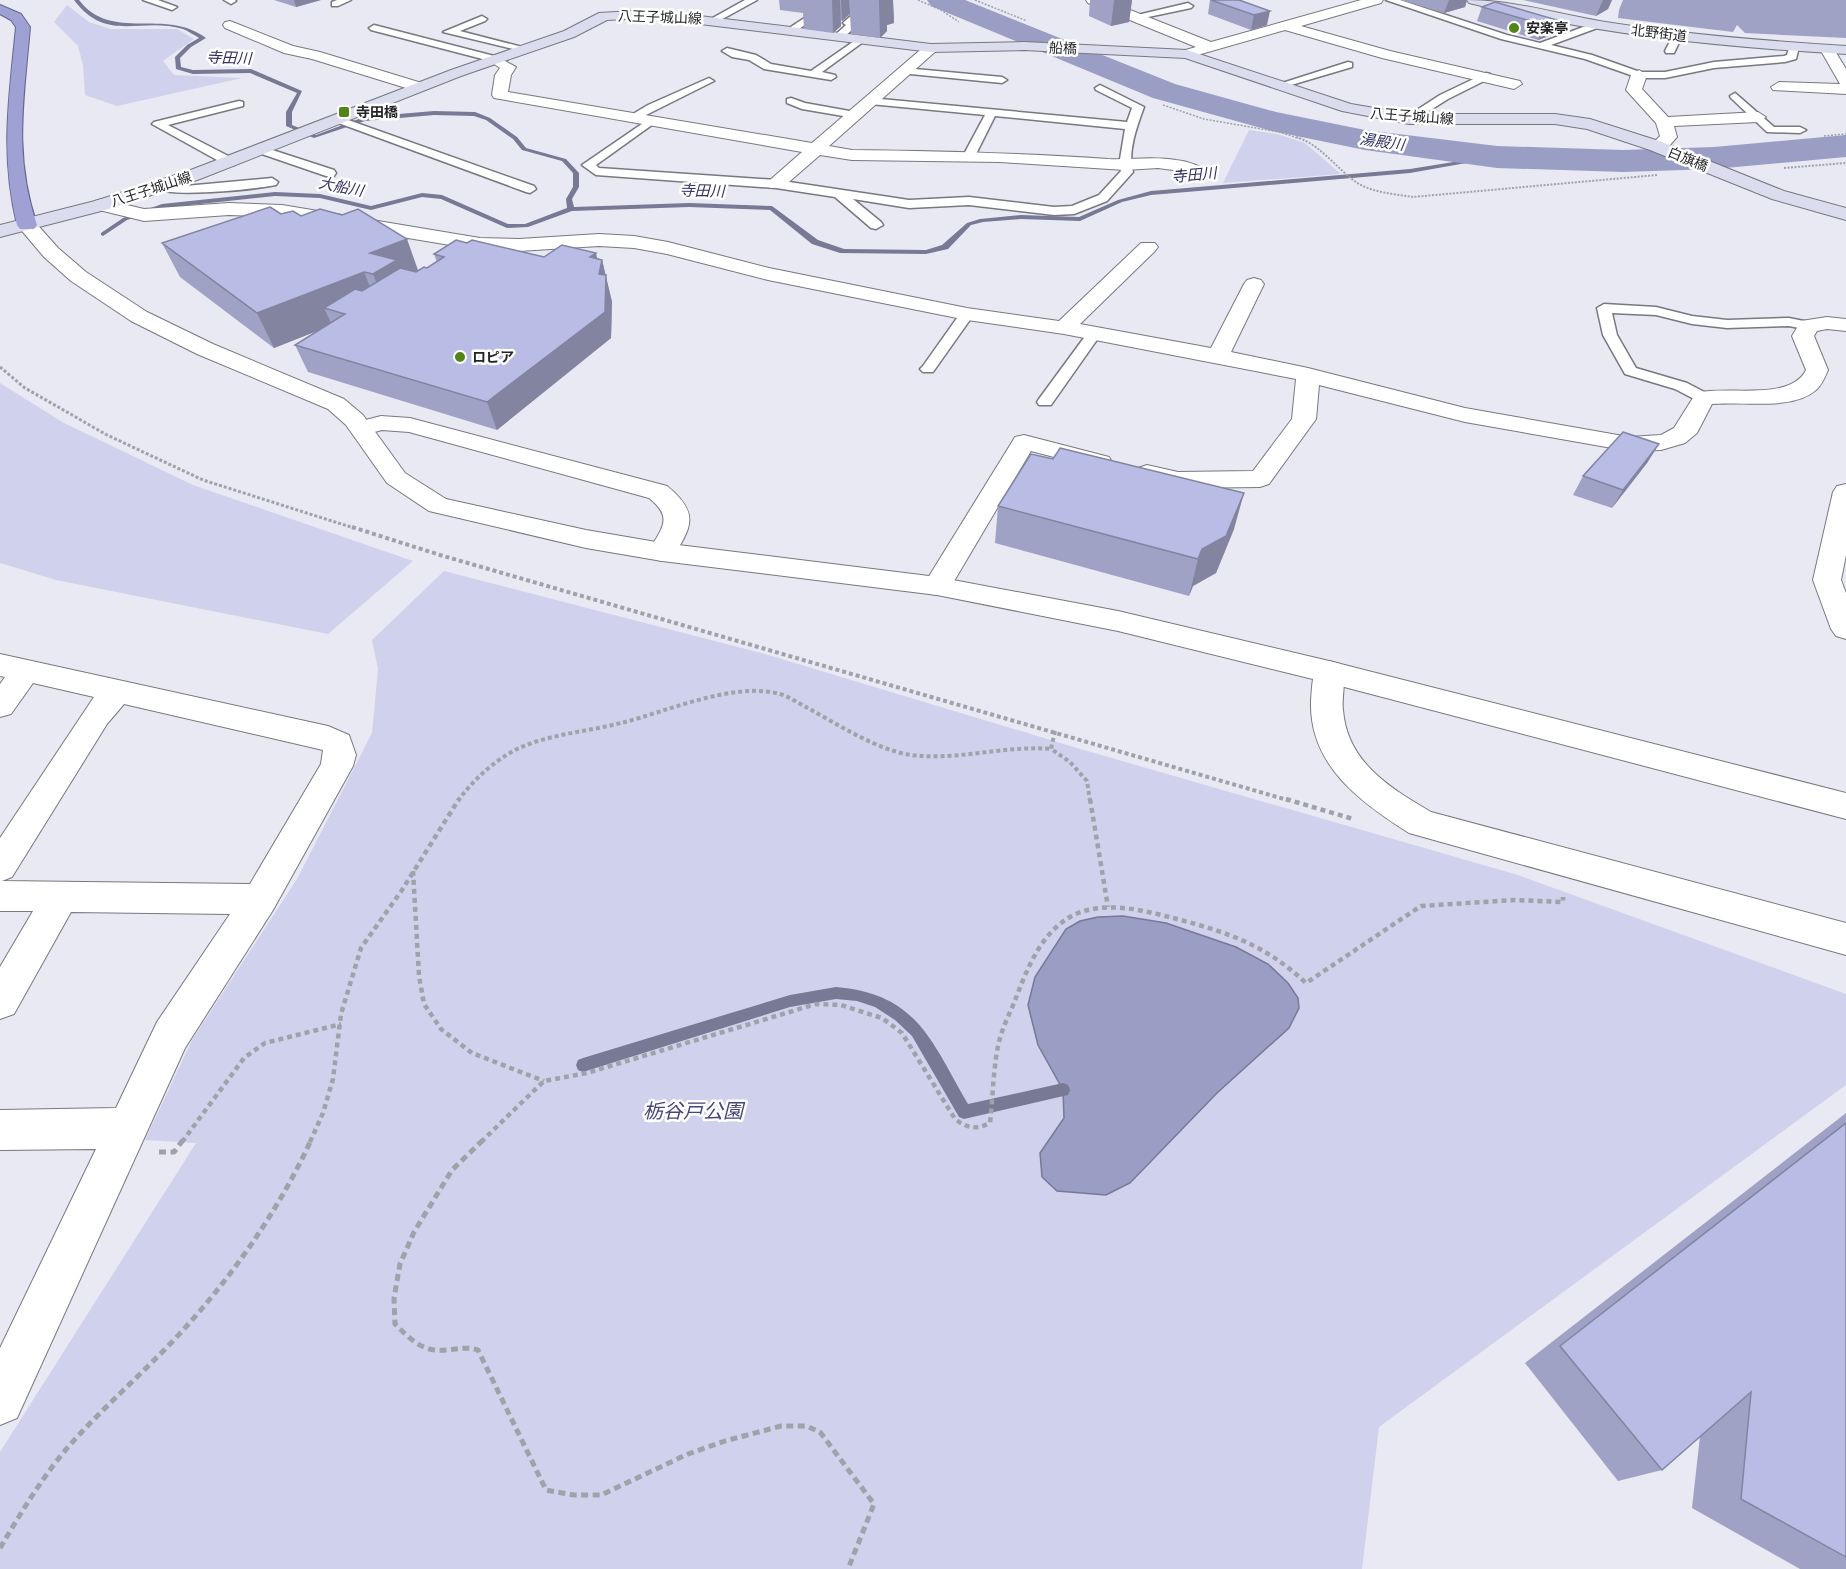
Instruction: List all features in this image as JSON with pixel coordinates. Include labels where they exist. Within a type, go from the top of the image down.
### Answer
[{"type":"highway","points":[[0,9],[16,17],[23,27],[9,145],[17,204],[27,225]]},
{"type":"main road","name":"北野街道","points":[[1474,0],[1596,24],[1677,36],[1846,50]]},
{"type":"main road","points":[[604,16],[613,1]]},
{"type":"main road","name":"八王子城山線","points":[[0,231],[102,205],[230,162],[307,131],[343,121],[419,87],[569,34],[604,16],[650,14],[714,20],[788,32],[931,48],[1024,46]]},
{"type":"main road","name":"船橋","points":[[1024,46],[1102,50]]},
{"type":"main road","name":"八王子城山線","points":[[1102,50],[1186,54],[1348,108],[1409,119],[1569,120],[1598,126],[1656,146]]},
{"type":"main road","name":"白旗橋","points":[[1656,146],[1778,195],[1846,214]]},
{"type":"street","points":[[1093,0],[1212,48]]},
{"type":"street","points":[[1186,54],[1376,0]]},
{"type":"street","points":[[230,25],[289,50],[315,55],[419,87]]},
{"type":"street","points":[[1285,26],[1387,55],[1514,84]]},
{"type":"street","points":[[776,184],[931,48]]},
{"type":"street","points":[[1827,49],[1846,82]]},
{"type":"street","points":[[494,59],[508,67],[503,75],[500,95],[852,154],[969,156],[1125,165],[1158,163],[1176,165],[1200,174]]},
{"type":"street","points":[[1640,75],[1634,90],[1664,122],[1669,137],[1656,146]]},
{"type":"street","points":[[1779,87],[1846,89]]},
{"type":"street","points":[[1664,122],[1703,118],[1758,117]]},
{"type":"street","points":[[102,205],[137,214],[229,209],[282,210],[480,244],[519,245],[599,240],[634,242],[668,248],[768,274],[967,314],[1064,328],[1218,356],[1308,375],[1465,415],[1629,444],[1666,441],[1687,430],[1704,398],[1739,394],[1782,395],[1799,391],[1809,385],[1817,370],[1803,336],[1809,326],[1827,323],[1846,325]]},
{"type":"street","points":[[27,225],[57,257],[98,292],[129,312],[182,338],[335,404],[363,428],[378,454],[397,478],[438,505],[586,539],[662,552],[937,586],[1118,621],[1329,672],[1846,806]]},
{"type":"street","points":[[1064,328],[1148,247]]},
{"type":"street","points":[[1218,356],[1254,284]]},
{"type":"street","points":[[937,586],[1024,442],[1178,480],[1260,479],[1304,419],[1308,375]]},
{"type":"street","points":[[363,428],[381,423],[410,424],[657,492],[668,499],[678,512],[679,522],[662,552]]},
{"type":"street","points":[[1846,492],[1827,580],[1846,629]]},
{"type":"street","points":[[0,706],[13,668],[328,738],[338,744],[340,755],[337,766],[260,899],[171,1035],[126,1128],[56,1286],[0,1401]]},
{"type":"street","points":[[1329,672],[1327,717],[1332,740],[1341,762],[1376,795],[1421,823],[1846,939]]},
{"type":"street","points":[[0,867],[96,716],[117,691]]},
{"type":"street","points":[[0,896],[260,899]]},
{"type":"street","points":[[0,1002],[61,896]]},
{"type":"street","points":[[0,1130],[126,1128]]},
{"type":"lane","points":[[148,0],[172,7]]},
{"type":"lane","points":[[335,4],[346,0]]},
{"type":"lane","points":[[714,20],[752,0]]},
{"type":"lane","points":[[1391,0],[1540,46],[1588,57],[1640,75],[1665,75],[1714,65],[1785,59],[1792,57],[1794,47]]},
{"type":"lane","points":[[788,32],[829,5],[866,8],[848,23],[854,24],[838,37]]},
{"type":"lane","points":[[1134,17],[1188,6]]},
{"type":"lane","points":[[482,19],[443,30],[522,50]]},
{"type":"lane","points":[[1540,46],[1596,24]]},
{"type":"lane","points":[[374,28],[494,59]]},
{"type":"lane","points":[[1670,51],[1677,36]]},
{"type":"lane","points":[[813,74],[860,40]]},
{"type":"lane","points":[[727,51],[752,57],[768,67],[831,77]]},
{"type":"lane","points":[[1281,85],[1348,65]]},
{"type":"lane","points":[[904,71],[1002,80]]},
{"type":"lane","points":[[1409,119],[1436,101],[1486,76]]},
{"type":"lane","points":[[693,77],[724,85]]},
{"type":"lane","points":[[634,117],[656,103],[672,100],[709,81]]},
{"type":"lane","points":[[652,120],[588,165],[596,171],[776,184],[909,204],[969,201],[1054,211],[1074,210],[1103,198],[1127,172],[1125,165],[1131,126],[1138,107],[1100,88]]},
{"type":"lane","points":[[1735,96],[1771,130],[1800,130]]},
{"type":"lane","points":[[791,101],[802,106],[855,115]]},
{"type":"lane","points":[[870,101],[1131,126]]},
{"type":"lane","points":[[230,162],[158,124],[239,104]]},
{"type":"lane","points":[[969,156],[992,112]]},
{"type":"lane","points":[[343,121],[530,189]]},
{"type":"lane","points":[[260,150],[330,173]]},
{"type":"lane","points":[[159,187],[185,190],[272,182]]},
{"type":"lane","points":[[838,193],[876,225]]},
{"type":"lane","points":[[1704,398],[1681,386],[1630,371],[1610,335],[1604,308],[1656,311],[1692,320],[1727,324],[1789,322],[1809,326]]},
{"type":"lane","points":[[928,369],[967,314]]},
{"type":"lane","points":[[1045,402],[1094,334]]},
{"type":"path","points":[[1784,168],[1846,163]]},
{"type":"path","points":[[1344,170],[1358,183],[1374,191],[1413,197],[1656,175]]},
{"type":"path","points":[[0,367],[25,388],[107,435],[203,480],[440,555],[1354,819]]},
{"type":"path","points":[[0,1548],[54,1463],[116,1395],[171,1343],[215,1292],[274,1207],[292,1177],[324,1107],[338,1057],[341,1010],[354,967],[365,941],[402,890],[462,795],[490,766],[513,752],[556,735],[625,722],[707,698],[747,692],[780,694],[889,750],[907,756],[957,756],[1028,746],[1051,749],[1070,762],[1088,781],[1108,907]]},
{"type":"path","points":[[1051,749],[1055,731]]},
{"type":"path","points":[[412,871],[419,976],[424,1004],[441,1029],[472,1053],[544,1081],[587,1074],[816,1004],[841,1005],[882,1018],[902,1033],[955,1119],[966,1127],[979,1129],[990,1123],[998,1044],[1026,967],[1042,941],[1055,926],[1070,916],[1108,907],[1136,908],[1214,930],[1264,949],[1306,983],[1421,906],[1515,900],[1563,902],[1563,892]]},
{"type":"path","points":[[174,1152],[244,1058],[265,1043],[341,1024]]},
{"type":"path","points":[[544,1081],[452,1170],[414,1232],[400,1264],[394,1298],[395,1324],[410,1340],[434,1350],[468,1347],[477,1350],[484,1359],[546,1490],[574,1495],[601,1495],[688,1454],[725,1441],[781,1425],[806,1426],[820,1432],[874,1504],[848,1569]]},
{"type":"green space","points":[[67,5],[89,22],[111,29],[177,29],[194,39],[163,61],[174,75],[242,78],[117,106],[85,95],[83,65],[78,46],[54,22]]},
{"type":"green space","points":[[1249,130],[1277,134],[1305,143],[1341,174],[1223,183]]},
{"type":"green space","points":[[0,383],[64,423],[193,485],[413,561],[328,634],[56,580],[0,563]]},
{"type":"green space","name":"栃谷戸公園","points":[[444,571],[765,654],[1077,748],[1518,875],[1846,994],[1846,1085],[1379,1427],[1362,1569],[0,1569],[0,1452],[196,1143],[145,1140],[192,1040],[297,879],[372,733],[378,669],[372,640]]},
{"type":"shaded area","points":[[1123,916],[1166,923],[1236,947],[1268,964],[1288,983],[1298,998],[1299,1008],[1289,1028],[1217,1093],[1130,1183],[1106,1195],[1057,1191],[1042,1177],[1040,1153],[1064,1118],[1063,1090],[1038,1045],[1028,1005],[1035,977],[1066,929],[1080,921],[1098,917]]},
{"type":"building","points":[[1211,0],[1239,0],[1270,11],[1254,15]]},
{"type":"building","points":[[1495,2],[1557,20],[1544,25],[1482,7]]},
{"type":"building","points":[[270,207],[281,214],[293,211],[301,216],[320,209],[342,215],[358,209],[407,239],[370,253],[397,260],[373,274],[364,272],[257,313],[162,243]]},
{"type":"building","name":"ロピア","points":[[456,240],[467,243],[472,240],[544,257],[562,245],[596,253],[590,257],[602,260],[599,274],[606,275],[605,312],[487,402],[295,345],[345,314],[324,308],[355,289],[362,291],[400,268],[416,272],[424,267],[427,268],[444,257],[434,254]]},
{"type":"building","points":[[1623,432],[1659,444],[1623,490],[1583,476]]},
{"type":"building","points":[[1060,448],[1244,493],[1226,536],[1202,549],[1198,559],[998,506],[1031,454],[1053,459]]},
{"type":"building","points":[[1846,1123],[1846,1557],[1741,1499],[1751,1392],[1662,1470],[1560,1346]]},
{"type":"waterway","name":"寺田川","points":[[76,0],[85,12],[110,23],[182,27],[203,38],[189,46],[177,58],[178,68],[193,72],[251,71],[300,92],[289,112],[289,126],[316,137],[364,119],[434,113],[475,114],[488,119],[515,138],[524,149],[564,160],[576,173],[576,187],[569,199],[571,209]]},
{"type":"waterway","name":"湯殿川","points":[[941,0],[1164,91],[1272,121],[1365,140],[1497,157],[1623,161],[1714,158],[1846,146]]},
{"type":"waterway","name":"寺田川","points":[[571,209],[689,205],[772,208],[815,242],[843,251],[926,252],[945,247],[969,224],[982,220],[1021,217],[1080,219],[1120,201],[1151,193],[1410,171],[1497,157]]},
{"type":"waterway","name":"大船川","points":[[103,234],[125,219],[162,206],[275,194],[320,196],[371,208],[422,195],[442,197],[507,226],[526,226],[571,209]]},
{"type":"waterway","points":[[583,1065],[790,1001],[836,993],[857,995],[879,1002],[900,1015],[917,1031],[964,1112],[1063,1090]]},
{"type":"place","name":"安楽亭","points":[[1514,28]]},
{"type":"place","name":"寺田橋","points":[[344,112]]},
{"type":"place","name":"ロピア","points":[[460,357]]}]
